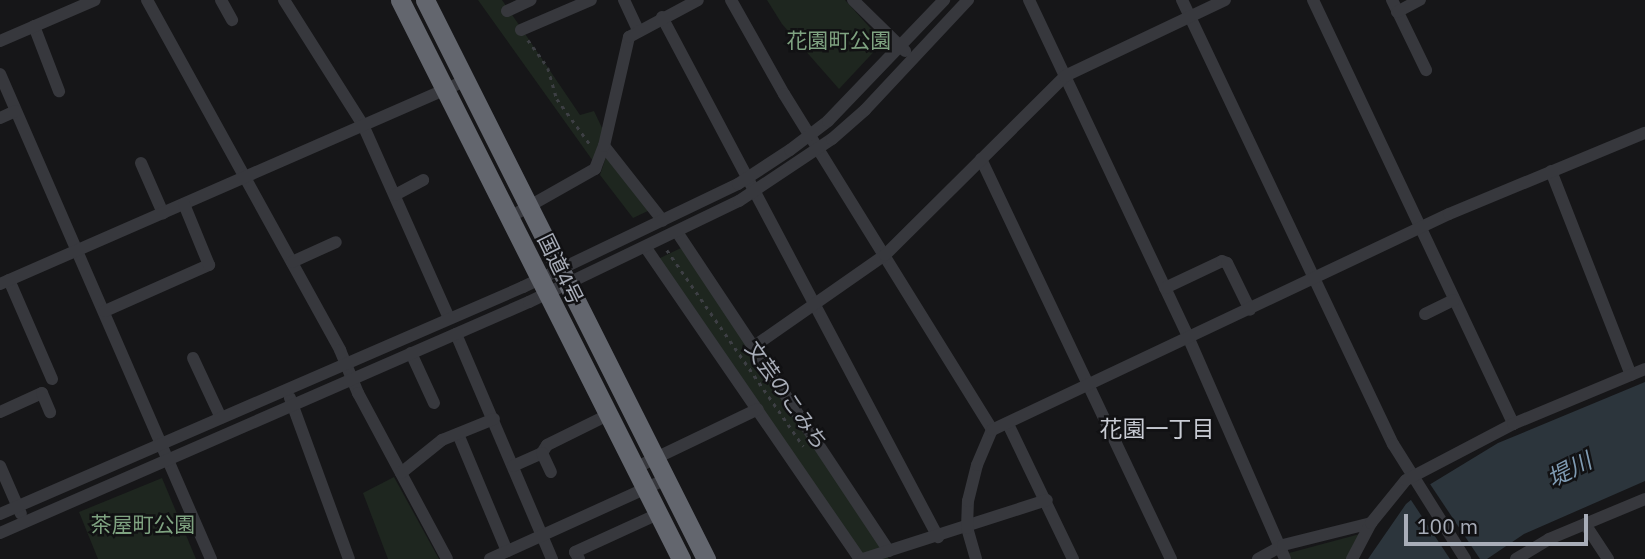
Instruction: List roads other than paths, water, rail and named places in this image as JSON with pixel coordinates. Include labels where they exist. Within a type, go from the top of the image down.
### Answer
[{"type":"highway","name":"国道4号","points":[[400,0],[681,559]]},
{"type":"highway","name":"国道4号","points":[[425,0],[706,559]]},
{"type":"street","points":[[0,41],[34,26],[66,6],[95,0]]},
{"type":"street","points":[[147,0],[292,262],[447,559]]},
{"type":"street","points":[[221,0],[232,20]]},
{"type":"street","points":[[284,0],[363,125],[449,318]]},
{"type":"street","points":[[507,11],[531,0]]},
{"type":"street","points":[[521,30],[590,0]]},
{"type":"street","points":[[624,0],[638,30]]},
{"type":"street","points":[[510,216],[595,169],[602,152],[626,44],[638,30],[698,0]]},
{"type":"street","points":[[731,0],[992,430]]},
{"type":"street","points":[[853,0],[912,59]]},
{"type":"street","points":[[0,533],[456,334],[747,178],[811,135],[857,93],[944,0]]},
{"type":"street","points":[[564,277],[646,248],[755,192],[820,148],[864,110],[968,0]]},
{"type":"street","points":[[1029,0],[1189,339],[1282,553]]},
{"type":"street","points":[[1182,0],[1413,481],[1465,559]]},
{"type":"street","points":[[753,347],[885,255],[1065,76],[1226,0]]},
{"type":"street","points":[[1313,0],[1513,424]]},
{"type":"street","points":[[1420,0],[1395,6],[1426,69]]},
{"type":"street","points":[[662,18],[938,537]]},
{"type":"street","points":[[34,26],[59,91]]},
{"type":"street","points":[[0,74],[211,559]]},
{"type":"street","points":[[52,379],[5,282],[467,80]]},
{"type":"street","points":[[0,118],[16,111]]},
{"type":"street","points":[[976,559],[967,528],[972,481],[992,430],[1421,229],[1550,171],[1645,133]]},
{"type":"street","points":[[602,152],[663,221]]},
{"type":"street","points":[[981,159],[1171,559]]},
{"type":"street","points":[[141,163],[163,213]]},
{"type":"street","points":[[1550,171],[1631,375]]},
{"type":"street","points":[[395,195],[423,180]]},
{"type":"street","points":[[105,311],[209,265],[184,204]]},
{"type":"street","points":[[677,232],[889,551]]},
{"type":"street","points":[[292,262],[336,242]]},
{"type":"street","points":[[646,248],[862,559],[967,528],[1047,500]]},
{"type":"street","points":[[1165,288],[1222,261],[1227,263],[1250,310]]},
{"type":"street","points":[[0,514],[449,318],[545,286]]},
{"type":"street","points":[[1425,314],[1454,300]]},
{"type":"street","points":[[456,334],[552,559]]},
{"type":"street","points":[[411,353],[434,404]]},
{"type":"street","points":[[192,358],[220,418]]},
{"type":"street","points":[[1353,559],[1371,523],[1401,485],[1413,481],[1513,424],[1645,369]]},
{"type":"street","points":[[286,388],[349,559]]},
{"type":"street","points":[[0,412],[42,393],[50,412]]},
{"type":"street","points":[[635,468],[758,408]]},
{"type":"street","points":[[513,466],[542,453],[547,445],[608,415]]},
{"type":"street","points":[[401,473],[442,440],[494,419]]},
{"type":"street","points":[[1008,424],[1047,500],[1073,559]]},
{"type":"street","points":[[458,434],[508,551]]},
{"type":"street","points":[[542,453],[551,472]]},
{"type":"street","points":[[0,466],[24,522]]},
{"type":"street","points":[[490,559],[666,479]]},
{"type":"street","points":[[1516,559],[1549,539],[1645,499]]},
{"type":"street","points":[[579,559],[575,552],[658,513]]},
{"type":"street","points":[[1258,559],[1371,523]]},
{"type":"street","points":[[1585,524],[1608,559]]},
{"type":"water","name":"堤川","points":[[1645,382],[1645,481],[1524,534],[1487,559],[1368,559],[1406,504],[1429,485],[1498,443]]},
{"type":"district","name":"花園一丁目","points":[[1157,428]]},
{"type":"park label","name":"花園町公園","points":[[839,40]]},
{"type":"park label","name":"茶屋町公園","points":[[143,524]]}]
